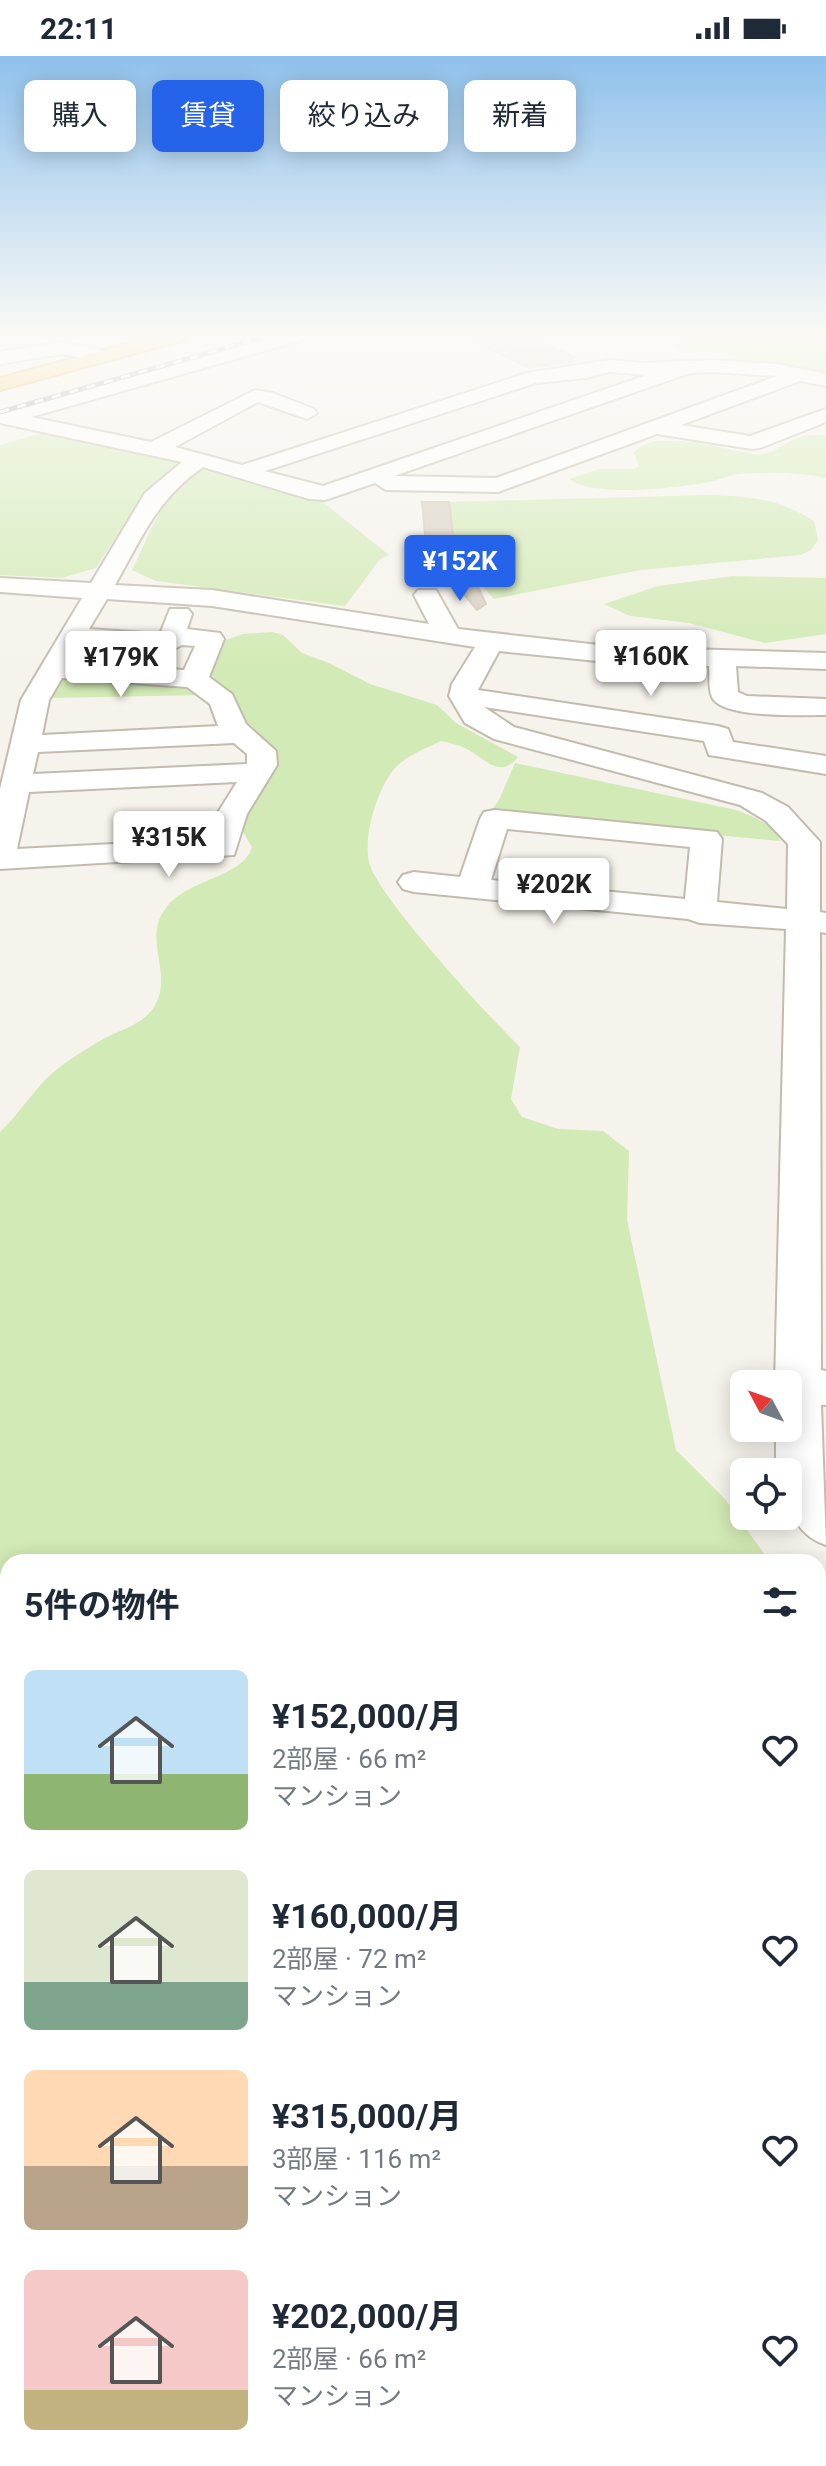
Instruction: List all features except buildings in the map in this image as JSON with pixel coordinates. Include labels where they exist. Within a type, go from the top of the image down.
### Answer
[{"type":"street","points":[[159,448],[314,493],[329,493],[456,448]]},
{"type":"street","points":[[244,471],[314,448]]},
{"type":"street","points":[[361,482],[498,485],[598,448]]},
{"type":"street","points":[[53,669],[194,679],[222,700],[233,728],[261,751],[262,765],[232,814],[223,848],[0,858],[13,779],[27,744],[35,700],[53,669],[73,636],[102,591],[153,498],[174,477],[200,459]]},
{"type":"street","points":[[0,585],[185,596],[491,642],[617,655],[826,661]]},
{"type":"street","points":[[427,595],[448,635]]},
{"type":"street","points":[[73,636],[170,643],[185,596]]},
{"type":"street","points":[[172,636],[211,639],[194,679]]},
{"type":"street","points":[[491,642],[466,684],[463,696],[475,717],[504,733],[751,799],[815,843],[812,1386],[800,1485],[826,1525]]},
{"type":"street","points":[[722,659],[725,696],[742,704],[816,706],[789,760]]},
{"type":"street","points":[[463,696],[718,735],[719,749],[826,765]]},
{"type":"street","points":[[27,744],[241,734]]},
{"type":"street","points":[[13,779],[258,772]]},
{"type":"street","points":[[472,888],[495,819],[706,839],[700,913]]},
{"type":"street","points":[[414,882],[700,913],[815,922]]},
{"type":"green space","points":[[0,448],[124,448],[184,461],[147,489],[96,568],[62,578],[0,575]]},
{"type":"green space","points":[[639,448],[725,448],[755,454],[826,448],[826,478],[783,473],[739,474],[695,484],[637,490],[597,488],[569,479],[599,469],[634,469],[639,466],[634,453]]},
{"type":"green space","points":[[213,465],[319,499],[389,555],[380,559],[345,606],[156,581],[132,570],[162,507],[172,493],[197,470]]},
{"type":"green space","points":[[709,495],[750,498],[789,508],[814,521],[818,540],[811,550],[800,555],[640,570],[494,599],[476,577],[456,543],[448,502]]},
{"type":"green space","points":[[733,576],[826,578],[826,634],[765,643],[689,623],[630,616],[604,604],[658,586]]},
{"type":"green space","points":[[272,632],[283,635],[302,653],[370,684],[437,705],[456,723],[518,757],[511,764],[499,767],[464,748],[441,741],[403,761],[384,784],[378,797],[368,838],[369,862],[376,878],[412,928],[520,1047],[511,1099],[522,1117],[558,1129],[603,1131],[629,1151],[627,1220],[676,1450],[730,1506],[730,1530],[747,1530],[764,1554],[0,1554],[0,1132],[54,1072],[89,1047],[136,1024],[150,1013],[161,985],[156,940],[160,919],[166,908],[187,890],[238,865],[252,847],[240,827],[257,737],[252,726],[240,718],[206,672],[219,642],[243,634]]},
{"type":"green space","points":[[58,677],[189,682],[205,695],[50,698]]},
{"type":"green space","points":[[515,763],[736,810],[767,825],[780,841],[489,814],[499,800]]}]
